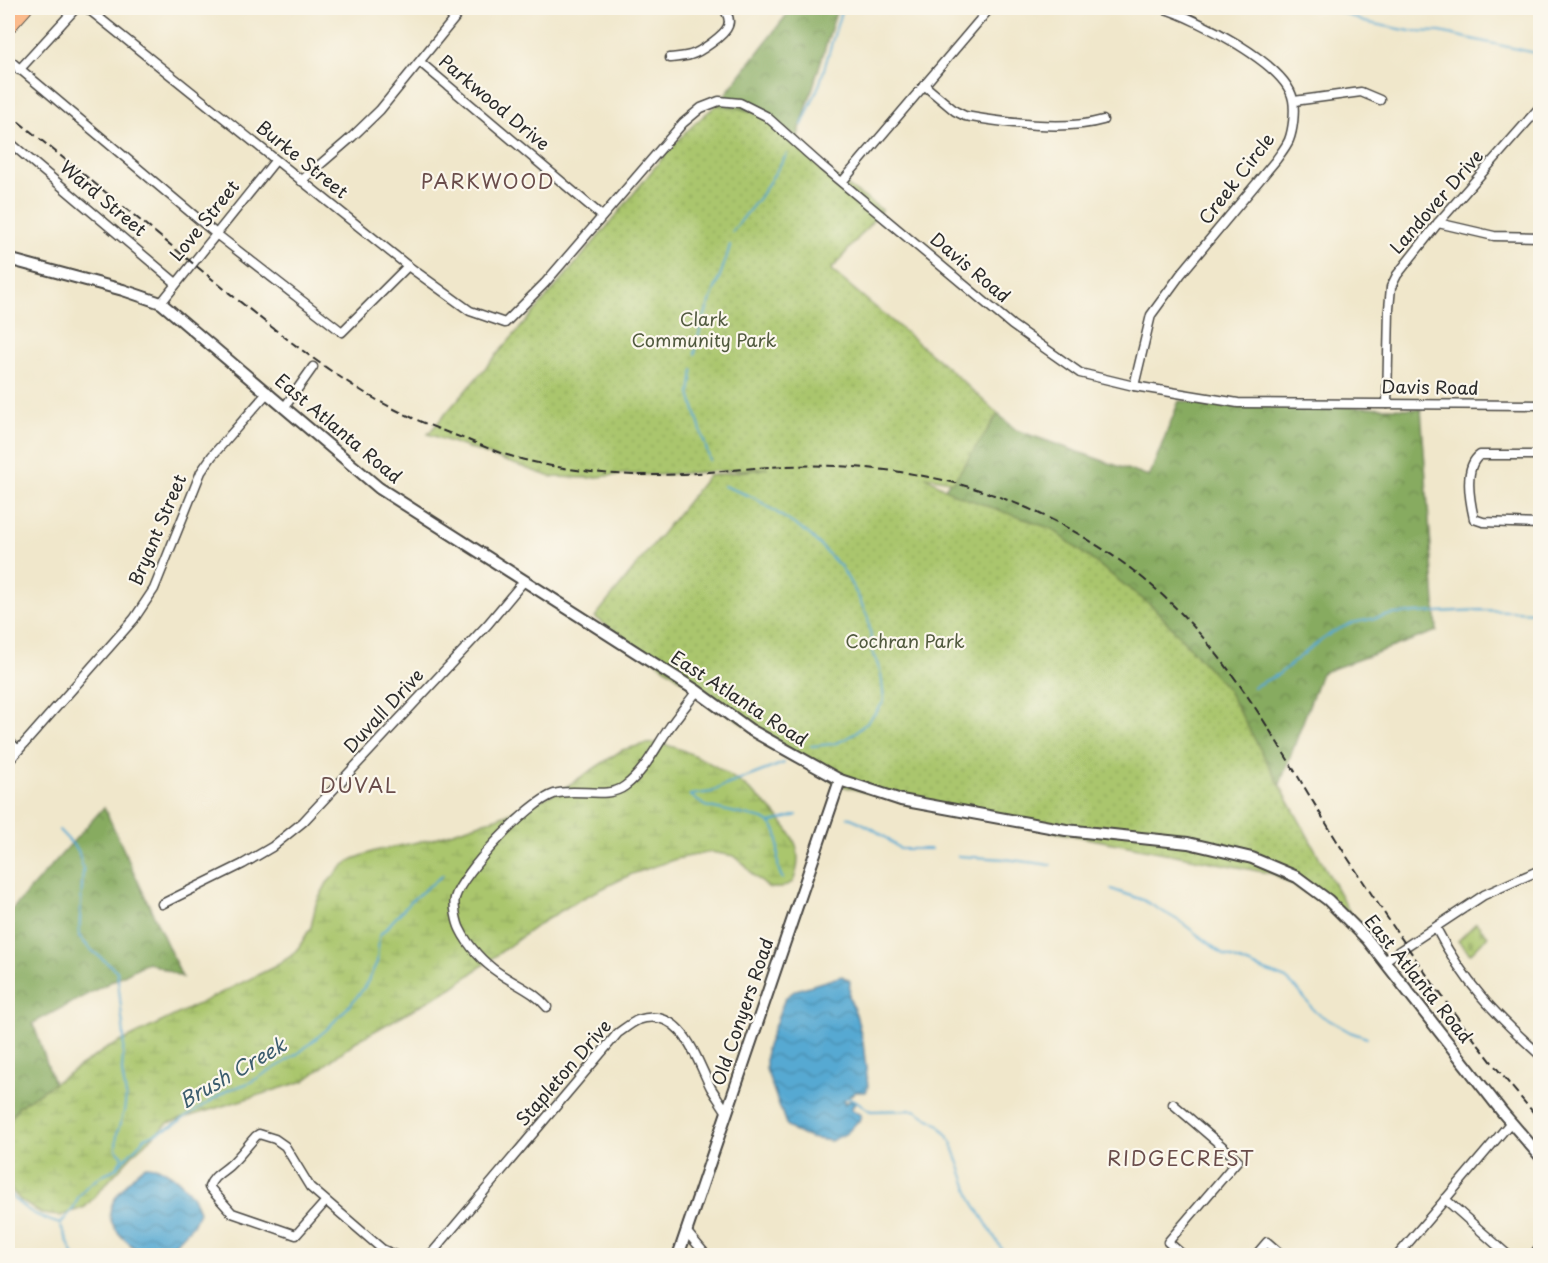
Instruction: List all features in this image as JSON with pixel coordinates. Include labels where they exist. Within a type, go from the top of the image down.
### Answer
[{"type":"highway","points":[[8,27],[25,8]]},
{"type":"street","points":[[19,70],[76,8]]},
{"type":"street","name":"Burke Street","points":[[87,8],[408,266],[470,311],[505,323]]},
{"type":"street","points":[[301,181],[380,110],[463,8]]},
{"type":"street","points":[[670,58],[691,55],[721,35],[728,26],[729,15],[723,8]]},
{"type":"street","points":[[842,182],[990,8]]},
{"type":"street","points":[[1162,8],[1203,25],[1271,67],[1282,77],[1294,100],[1361,92],[1380,100]]},
{"type":"street","points":[[8,59],[215,233],[342,332],[408,266]]},
{"type":"street","name":"Parkwood Drive","points":[[420,62],[602,216]]},
{"type":"street","points":[[924,85],[946,104],[965,116],[1066,125],[1087,125],[1103,120]]},
{"type":"street","name":"Creek Circle","points":[[1134,386],[1151,315],[1289,140],[1294,100]]},
{"type":"street","name":"Davis Road","points":[[505,323],[545,283],[683,123],[701,108],[719,101],[740,103],[766,116],[1012,325],[1080,373],[1134,386],[1238,403],[1540,405]]},
{"type":"street","name":"Landover Drive","points":[[1387,404],[1391,287],[1406,262],[1438,223],[1540,107]]},
{"type":"street","name":"Ward Street","points":[[8,141],[176,283]]},
{"type":"street","name":"Love Street","points":[[161,303],[275,161]]},
{"type":"street","points":[[1438,223],[1494,236],[1540,237]]},
{"type":"street","name":"East Atlanta Road","points":[[8,259],[123,290],[161,303],[379,488],[697,691],[748,729],[840,780],[901,800],[1066,830],[1188,843],[1252,858],[1297,877],[1351,922],[1540,1156]]},
{"type":"street","points":[[284,408],[313,367]]},
{"type":"street","name":"Bryant Street","points":[[8,762],[134,620],[154,589],[201,472],[212,456],[268,392]]},
{"type":"street","points":[[1540,455],[1480,455],[1473,460],[1470,472],[1474,519],[1483,522],[1540,524]]},
{"type":"street","name":"Duvall Drive","points":[[162,904],[272,847],[303,822],[488,624],[524,581]]},
{"type":"street","points":[[548,1007],[537,995],[498,972],[479,957],[459,928],[454,899],[468,874],[518,818],[541,800],[552,794],[568,790],[614,791],[624,787],[639,773],[697,691]]},
{"type":"street","points":[[8,740],[18,750]]},
{"type":"street","name":"Old Conyers Road","points":[[678,1256],[840,780]]},
{"type":"street","points":[[1384,961],[1484,895],[1540,870]]},
{"type":"street","points":[[1436,928],[1468,983],[1540,1055]]},
{"type":"street","name":"Stapleton Drive","points":[[426,1256],[432,1252],[618,1033],[636,1020],[660,1018],[687,1037],[711,1087],[726,1111]]},
{"type":"street","points":[[1173,1104],[1238,1160],[1168,1242],[1184,1256]]},
{"type":"street","points":[[1397,1256],[1511,1122]]},
{"type":"street","points":[[326,1201],[296,1235],[232,1213],[209,1184],[260,1134],[275,1139],[285,1146],[309,1187],[326,1201],[382,1249],[397,1256]]},
{"type":"street","points":[[1445,1199],[1509,1256]]},
{"type":"street","points":[[686,1231],[707,1256]]},
{"type":"street","points":[[1256,1256],[1267,1242],[1283,1256]]},
{"type":"street","points":[[1533,1256],[1540,1246]]},
{"type":"green space","points":[[792,8],[839,8],[797,139],[765,112],[717,105]]},
{"type":"green space","points":[[717,105],[766,116],[842,182],[882,210],[831,270],[947,367],[998,414],[953,482],[925,476],[954,494],[1052,529],[1154,608],[1227,689],[1355,922],[1274,874],[910,804],[839,785],[767,741],[595,617],[708,476],[768,468],[659,475],[623,474],[589,478],[551,477],[428,434],[588,250],[660,160],[687,131]]},
{"type":"green space","points":[[1179,401],[1421,409],[1437,631],[1321,673],[1279,787],[1227,689],[1154,608],[1052,529],[942,492],[998,414],[1016,430],[1149,477]]},
{"type":"green space","points":[[656,743],[694,755],[716,767],[756,795],[773,812],[796,845],[798,864],[793,882],[781,888],[769,888],[734,856],[711,852],[676,859],[632,874],[579,900],[539,924],[453,987],[355,1042],[304,1081],[168,1123],[135,1152],[85,1207],[60,1216],[42,1214],[21,1201],[13,1192],[8,1183],[8,1123],[19,1106],[106,1049],[274,967],[291,956],[311,927],[316,904],[327,883],[353,859],[375,851],[432,839],[499,817],[563,789],[622,750]]},
{"type":"green space","points":[[104,807],[182,977],[148,962],[33,1023],[70,1130],[8,1144],[8,914]]},
{"type":"green space","points":[[1476,923],[1488,936],[1470,954],[1458,941]]},
{"type":"water","points":[[842,976],[850,981],[849,997],[863,1042],[868,1087],[866,1092],[855,1092],[845,1099],[844,1104],[851,1100],[856,1102],[851,1109],[861,1115],[859,1122],[847,1133],[831,1141],[810,1138],[793,1131],[786,1124],[766,1069],[766,1049],[785,998],[796,990]]},
{"type":"water","points":[[146,1166],[163,1170],[179,1181],[192,1196],[199,1212],[193,1225],[164,1255],[150,1255],[130,1245],[118,1233],[111,1219],[110,1209],[116,1196]]},
{"type":"waterway","name":"Brush Creek","points":[[802,125],[820,83],[842,8]]},
{"type":"waterway","points":[[1332,8],[1364,22],[1410,31],[1440,32],[1540,54]]},
{"type":"waterway","name":"Brush Creek","points":[[732,232],[759,198],[787,154]]},
{"type":"waterway","name":"Brush Creek","points":[[695,354],[701,326],[730,245]]},
{"type":"waterway","name":"Brush Creek","points":[[693,370],[690,394],[710,461]]},
{"type":"waterway","name":"Brush Creek","points":[[724,486],[755,498],[810,535],[841,567],[868,618],[873,652],[881,674],[884,701],[875,714],[850,736],[836,743],[811,746]]},
{"type":"waterway","points":[[1253,687],[1279,674],[1333,632],[1352,623],[1395,614],[1480,610],[1540,612]]},
{"type":"waterway","name":"Brush Creek","points":[[690,795],[712,792],[784,763]]},
{"type":"waterway","points":[[690,795],[705,806],[763,819],[771,825],[778,839],[778,863],[783,879]]},
{"type":"waterway","points":[[770,823],[797,815]]},
{"type":"waterway","points":[[848,817],[876,830],[900,849],[931,849]]},
{"type":"waterway","points":[[59,830],[78,850],[83,869],[79,936],[89,948],[117,971],[124,1036],[122,1072],[126,1096],[124,1112],[117,1133],[116,1149],[123,1156],[118,1165]]},
{"type":"waterway","points":[[958,856],[1051,865]]},
{"type":"waterway","name":"Brush Creek","points":[[60,1224],[73,1209],[86,1187],[115,1169],[145,1138],[172,1126],[228,1090],[249,1083],[280,1065],[326,1030],[366,985],[377,962],[379,936],[412,900],[443,875]]},
{"type":"waterway","points":[[1111,889],[1143,900],[1181,922],[1224,955],[1286,979],[1315,1012],[1350,1032],[1367,1038]]},
{"type":"waterway","points":[[846,1098],[854,1099],[871,1111],[915,1110],[939,1125],[951,1141],[972,1200],[1006,1256]]},
{"type":"waterway","points":[[8,1192],[19,1204],[31,1212],[60,1224]]},
{"type":"waterway","name":"Brush Creek","points":[[60,1224],[74,1256]]},
{"type":"railway","points":[[8,113],[300,349],[370,396],[443,431],[502,454],[531,462],[604,473],[659,475],[786,466],[832,466],[919,475],[1001,498],[1041,514],[1119,560],[1157,591],[1191,624],[1221,660],[1249,698],[1349,860],[1417,960],[1464,1026],[1540,1120]]},
{"type":"district","name":"PARKWOOD","points":[[488,182]]},
{"type":"district","name":"DUVAL","points":[[359,786]]},
{"type":"district","name":"RIDGECREST","points":[[1181,1159]]},
{"type":"park label","name":"Clark Community Park","points":[[704,330]]},
{"type":"park label","name":"Cochran Park","points":[[905,642]]}]
